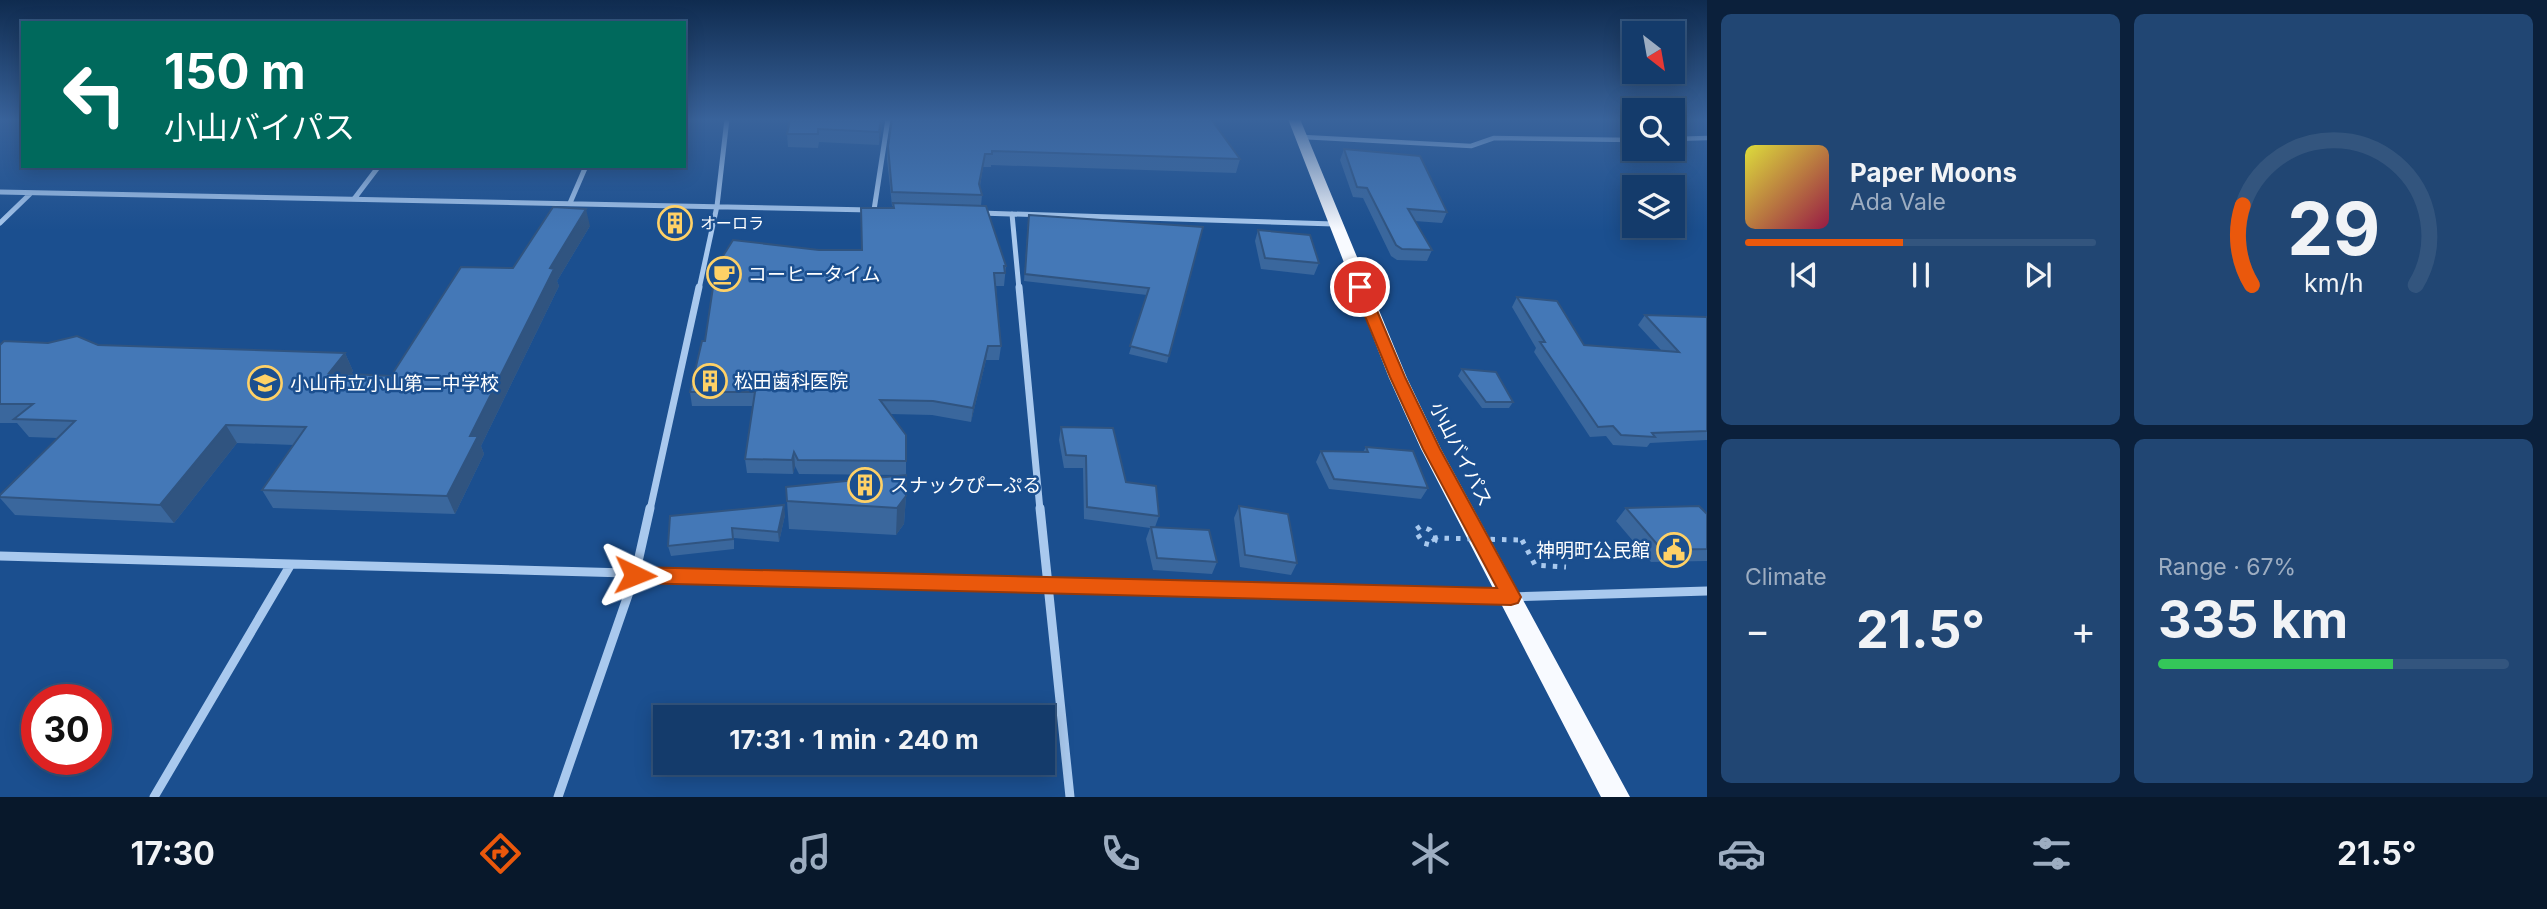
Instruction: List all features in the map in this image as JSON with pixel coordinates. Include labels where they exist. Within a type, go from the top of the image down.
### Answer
[{"type":"highway","name":"小山バイパス","points":[[1308,156],[1398,377],[1431,449],[1616,797]]},
{"type":"street","points":[[558,797],[635,575],[717,206],[723,156]]},
{"type":"street","points":[[874,210],[882,156]]},
{"type":"street","points":[[354,199],[377,168]]},
{"type":"street","points":[[570,203],[585,168]]},
{"type":"street","points":[[0,192],[888,211]]},
{"type":"street","points":[[0,223],[31,193]]},
{"type":"street","points":[[971,213],[1334,224]]},
{"type":"street","points":[[1012,214],[1070,797]]},
{"type":"street","points":[[0,556],[1511,597],[1707,591]]},
{"type":"street","points":[[154,797],[291,565]]},
{"type":"path","points":[[1439,544],[1426,527],[1421,526],[1415,530],[1427,544],[1433,543],[1433,538],[1522,540],[1535,565],[1566,567]]},
{"type":"building","points":[[889,156],[985,156],[979,184],[982,195],[892,192]]},
{"type":"building","points":[[1153,156],[1238,156],[1240,159]]},
{"type":"building","points":[[1346,156],[1420,156],[1447,212],[1408,209],[1432,250],[1402,249],[1396,245],[1367,188],[1357,187]]},
{"type":"building","points":[[893,203],[986,206],[1006,266],[1005,273],[994,273],[1001,346],[988,346],[973,408],[933,401],[880,400],[906,435],[906,461],[798,460],[794,452],[792,460],[745,459],[755,392],[690,392],[702,341],[705,341],[716,267],[733,240],[819,250],[862,250],[861,208],[894,208]]},
{"type":"building","points":[[553,207],[586,209],[550,268],[554,269],[470,436],[478,436],[447,496],[262,490],[306,427],[226,425],[160,505],[0,497],[75,421],[14,419],[33,404],[0,404],[0,345],[4,341],[48,343],[77,336],[98,345],[345,353],[329,373],[391,376],[461,267],[513,268]]},
{"type":"building","points":[[1029,215],[1203,227],[1169,356],[1130,346],[1149,288],[1025,274]]},
{"type":"building","points":[[1258,230],[1310,235],[1319,263],[1265,258]]},
{"type":"building","points":[[1517,297],[1557,301],[1584,345],[1679,352],[1645,315],[1707,317],[1707,431],[1652,433],[1655,437],[1621,435],[1613,426],[1598,427],[1540,342],[1545,342]]},
{"type":"building","points":[[1462,369],[1496,372],[1513,402],[1486,402]]},
{"type":"building","points":[[1061,427],[1113,428],[1126,482],[1156,486],[1159,516],[1087,507],[1086,456],[1066,455]]},
{"type":"building","points":[[1366,447],[1413,451],[1428,488],[1334,479],[1321,451],[1368,452]]},
{"type":"building","points":[[906,475],[906,496],[897,508],[787,501],[786,487]]},
{"type":"building","points":[[784,505],[778,532],[732,528],[733,539],[668,546],[670,516]]},
{"type":"building","points":[[1239,506],[1288,514],[1297,563],[1245,555]]},
{"type":"building","points":[[1699,506],[1707,514],[1707,549],[1662,550],[1626,508]]},
{"type":"building","points":[[1151,527],[1209,530],[1217,562],[1157,558]]},
{"type":"place","name":"オーロラ","points":[[675,223]]},
{"type":"place","name":"コーヒータイム","points":[[724,274]]},
{"type":"place","name":"松田歯科医院","points":[[710,381]]},
{"type":"place","name":"小山市立小山第二中学校","points":[[265,383]]},
{"type":"place","name":"スナックぴーぷる","points":[[865,485]]},
{"type":"place","name":"神明町公民館","points":[[1674,550]]},
{"type":"route","points":[[635,575],[1511,597],[1431,449],[1360,287]]}]
